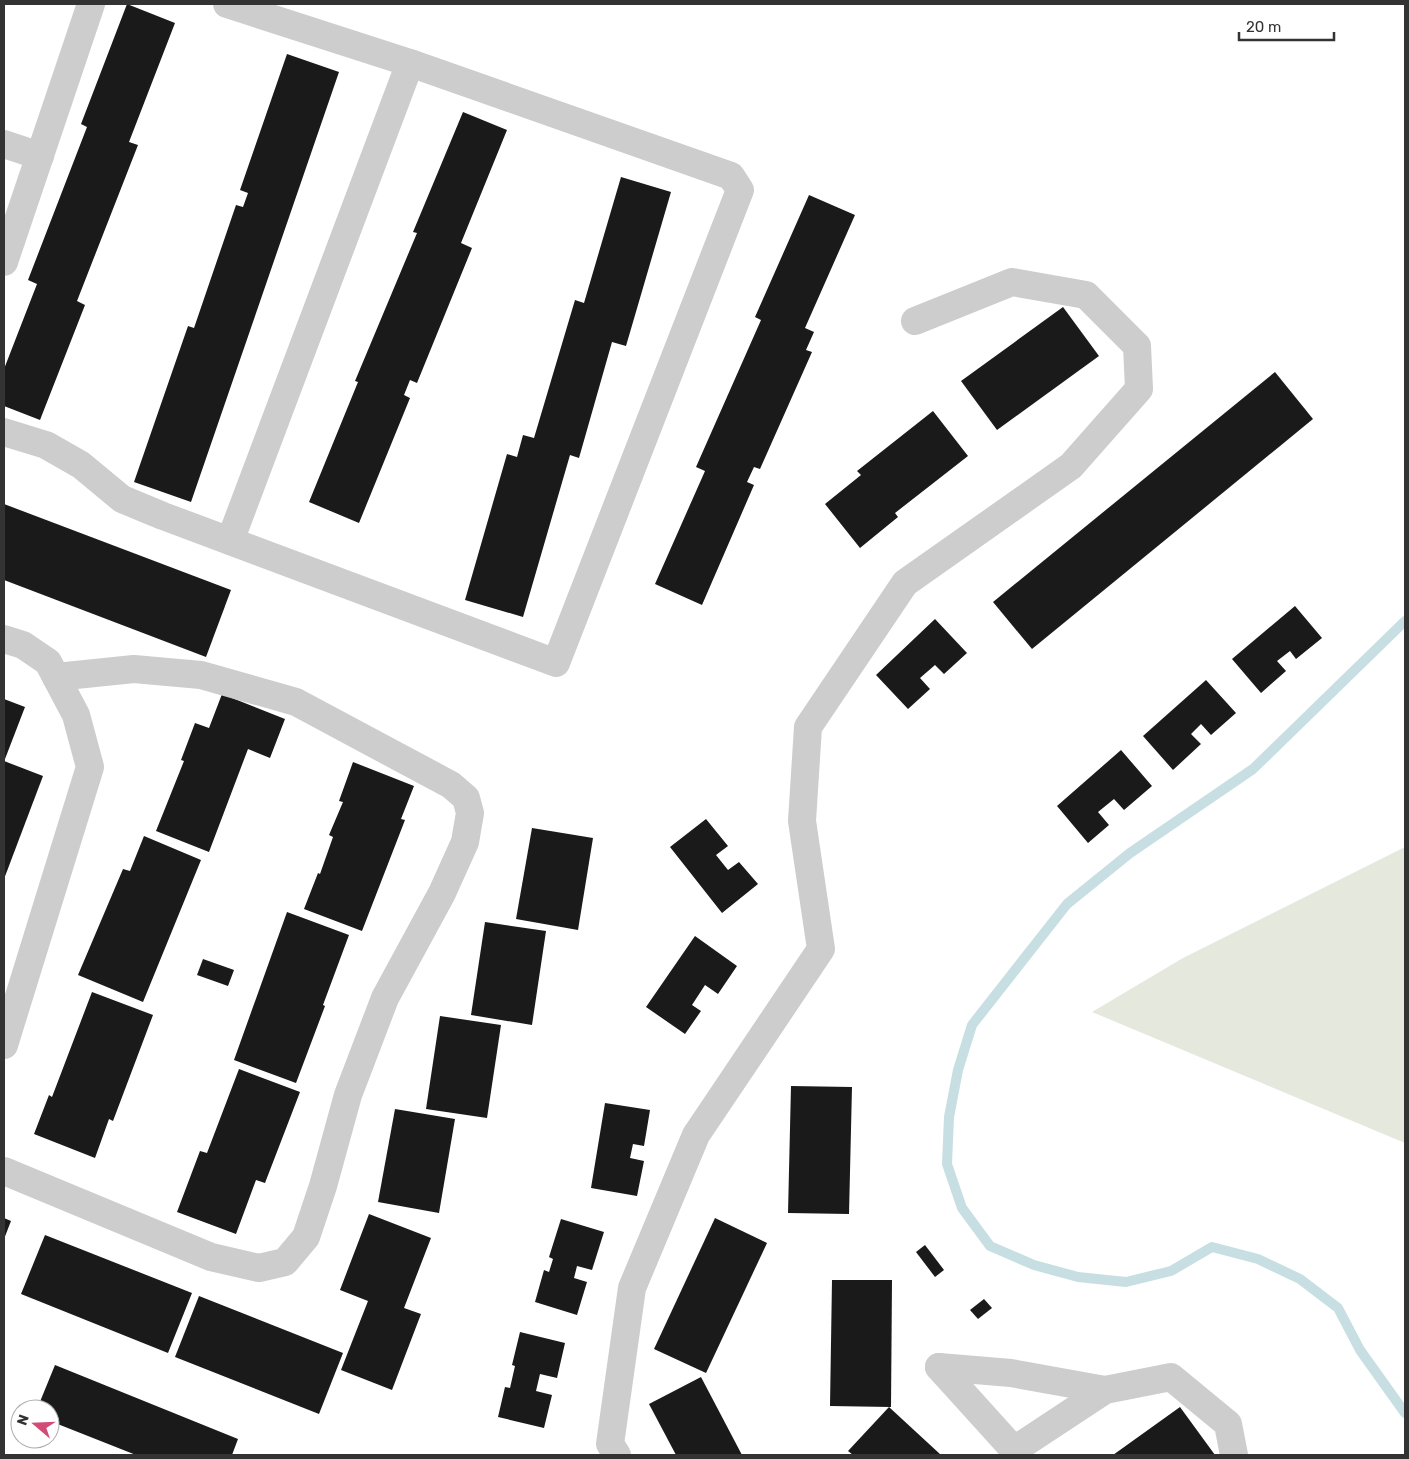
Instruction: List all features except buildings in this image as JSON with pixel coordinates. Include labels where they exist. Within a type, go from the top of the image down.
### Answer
[{"type":"street","points":[[4,262],[91,4]]},
{"type":"street","points":[[4,432],[46,445],[81,466],[122,499],[556,663],[740,190],[731,176],[410,63],[227,4]]},
{"type":"street","points":[[230,541],[410,63]]},
{"type":"street","points":[[4,144],[40,156]]},
{"type":"street","points":[[617,1455],[610,1444],[632,1288],[696,1135],[821,949],[802,821],[808,727],[905,583],[1071,466],[1139,389],[1137,346],[1086,295],[1012,282],[915,321]]},
{"type":"street","points":[[4,638],[23,645],[48,662],[76,715],[90,767],[4,1045]]},
{"type":"street","points":[[4,1171],[211,1256],[259,1268],[285,1262],[306,1237],[323,1186],[348,1095],[384,998],[442,893],[465,842],[470,813],[466,798],[451,785],[296,702],[202,675],[134,669],[56,677]]},
{"type":"street","points":[[1105,1390],[1014,1450],[939,1367],[1010,1373],[1105,1390],[1170,1377],[1228,1424],[1234,1455]]},
{"type":"shaded area","points":[[1405,847],[1405,1143],[1092,1012],[1183,958]]},
{"type":"waterway","points":[[1405,621],[1253,769],[1130,853],[1067,904],[972,1025],[958,1070],[949,1117],[947,1164],[962,1208],[990,1246],[1034,1265],[1078,1277],[1126,1282],[1171,1271],[1212,1247],[1258,1259],[1300,1279],[1338,1308],[1360,1350],[1405,1413]]}]
